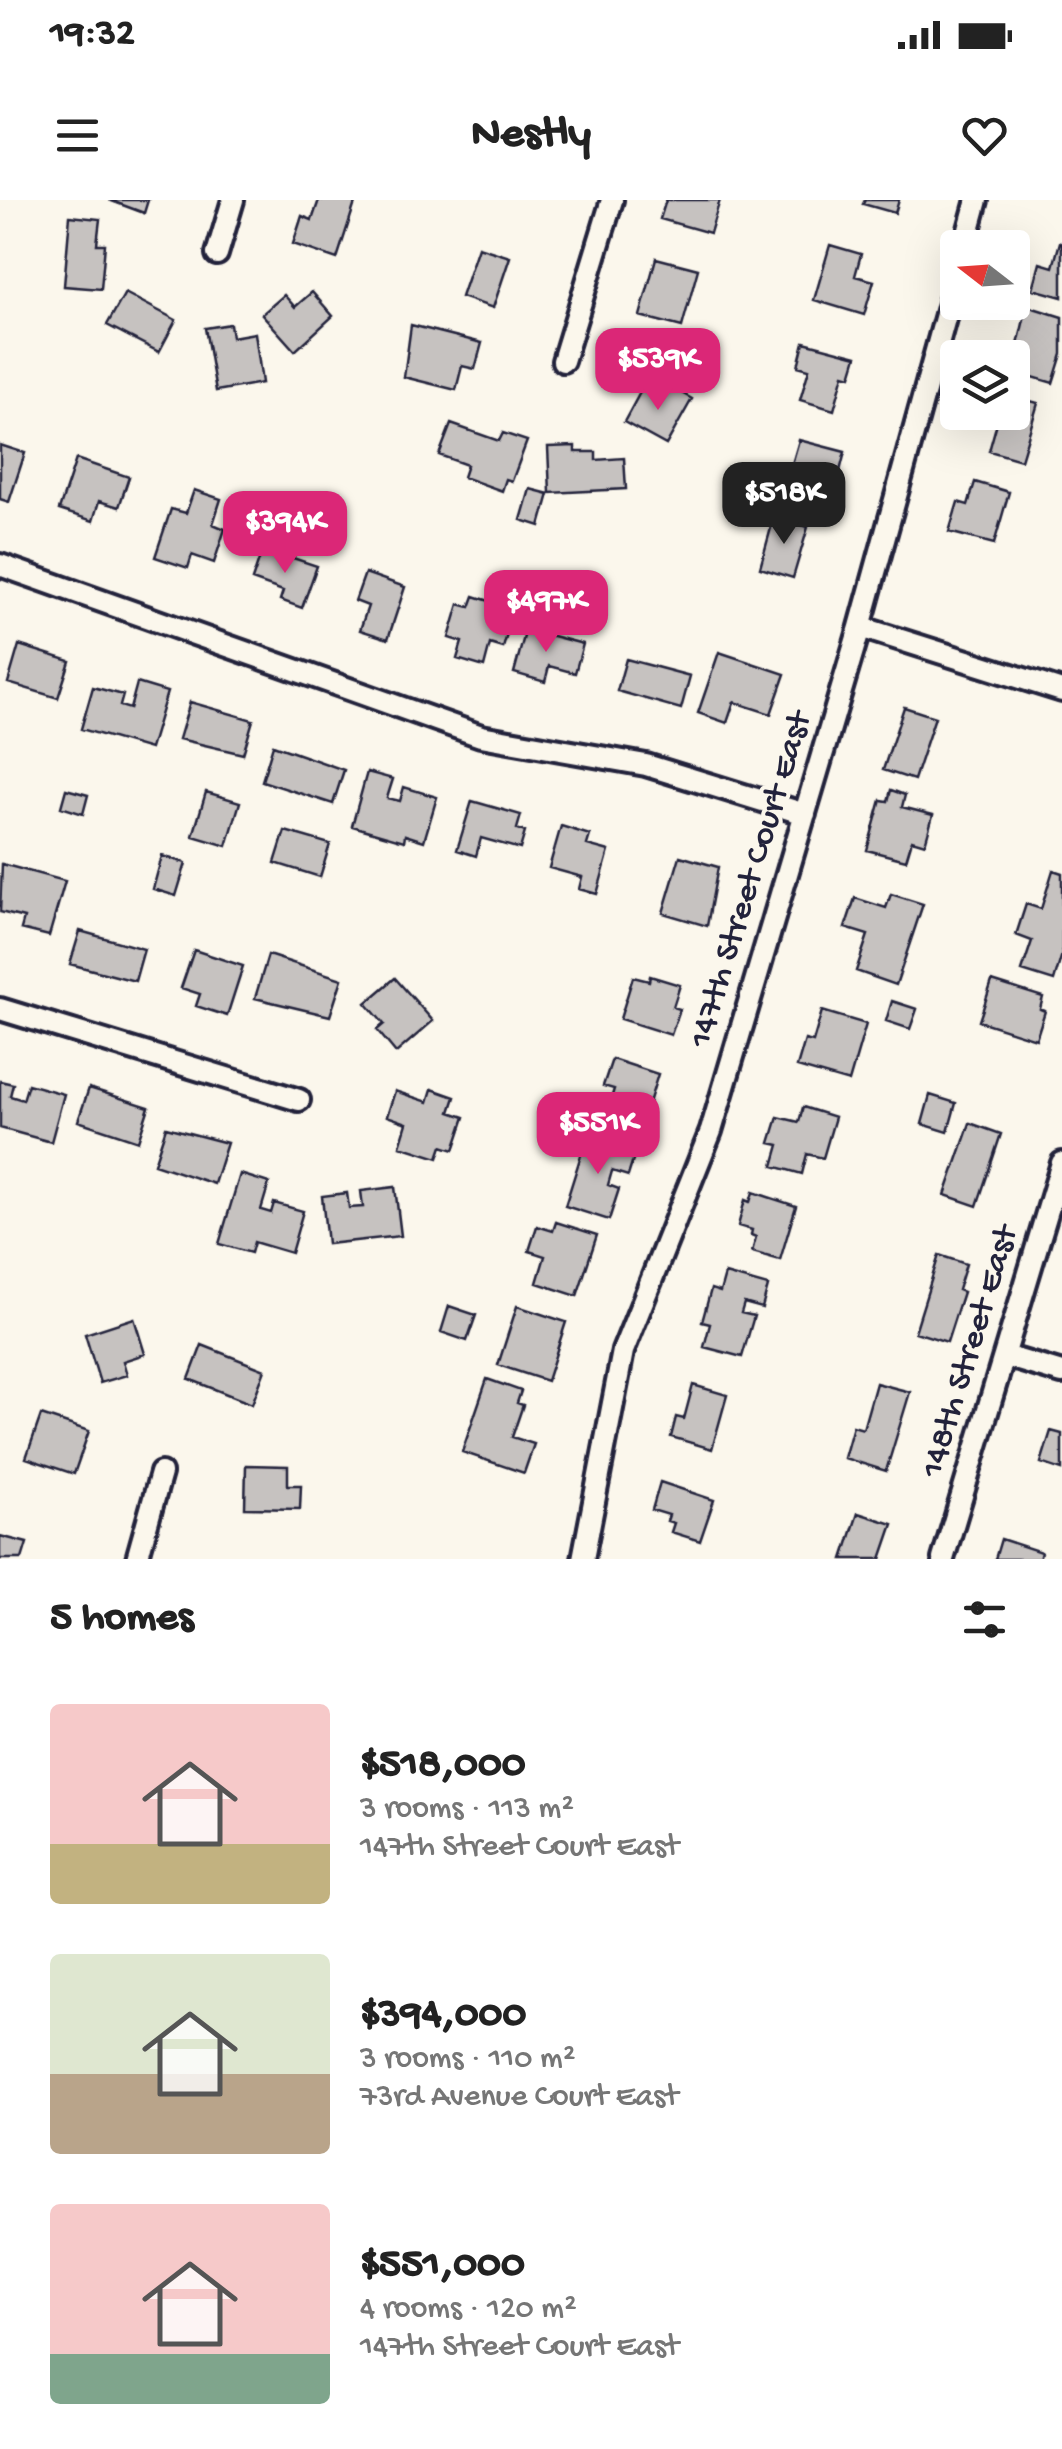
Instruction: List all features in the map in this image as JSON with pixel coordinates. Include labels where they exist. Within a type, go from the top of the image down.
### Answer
[{"type":"street","points":[[217,254],[233,200]]},
{"type":"street","points":[[563,361],[612,200]]},
{"type":"street","points":[[969,230],[977,200]]},
{"type":"street","name":"147th Street Court East","points":[[583,1559],[623,1352],[711,1131],[860,626],[945,320]]},
{"type":"street","points":[[0,566],[481,736],[646,765],[805,814]]},
{"type":"street","points":[[860,626],[1062,691]]},
{"type":"street","points":[[0,1009],[299,1100]]},
{"type":"street","name":"148th Street East","points":[[943,1559],[1062,1163]]},
{"type":"street","points":[[1004,1356],[1062,1373]]},
{"type":"street","points":[[137,1559],[161,1473]]},
{"type":"building","points":[[109,200],[148,200],[144,213]]},
{"type":"building","points":[[319,200],[356,200],[337,259],[293,244],[302,216],[312,220]]},
{"type":"building","points":[[666,200],[720,200],[710,233],[660,219]]},
{"type":"building","points":[[865,200],[899,200],[895,213],[863,204]]},
{"type":"building","points":[[70,216],[100,219],[97,244],[105,244],[101,289],[64,286]]},
{"type":"building","points":[[1060,242],[1062,297],[1033,289],[1040,263],[1053,267]]},
{"type":"building","points":[[830,245],[861,254],[855,276],[874,281],[864,315],[814,300]]},
{"type":"building","points":[[478,247],[510,257],[493,308],[461,297]]},
{"type":"building","points":[[656,258],[698,269],[682,327],[640,316]]},
{"type":"building","points":[[312,292],[333,316],[295,351],[262,314],[284,295],[295,307]]},
{"type":"building","points":[[125,293],[176,320],[159,352],[107,325]]},
{"type":"building","points":[[1030,307],[1062,317],[1062,354],[1053,383],[1030,376],[1030,340],[1019,340],[1024,320],[1030,320]]},
{"type":"building","points":[[230,324],[232,337],[255,333],[262,383],[216,391],[205,328]]},
{"type":"building","points":[[411,325],[482,343],[475,369],[462,366],[456,390],[404,377]]},
{"type":"building","points":[[804,342],[857,356],[851,376],[844,374],[834,410],[800,400],[809,369],[798,366]]},
{"type":"building","points":[[664,383],[692,399],[666,445],[624,422],[643,387],[658,395]]},
{"type":"building","points":[[1030,401],[1038,403],[1030,430]]},
{"type":"building","points":[[451,424],[499,441],[503,433],[527,441],[512,481],[506,479],[502,491],[463,477],[467,465],[439,455]]},
{"type":"building","points":[[995,430],[1030,430],[1021,460],[989,451]]},
{"type":"building","points":[[799,440],[845,452],[838,479],[822,475],[816,497],[785,488]]},
{"type":"building","points":[[0,445],[25,453],[9,502],[0,499]]},
{"type":"building","points":[[575,446],[575,452],[596,452],[596,460],[624,458],[626,489],[550,493],[548,447]]},
{"type":"building","points":[[76,459],[129,477],[119,507],[99,501],[93,521],[59,510]]},
{"type":"building","points":[[975,482],[1009,492],[994,544],[949,532],[958,502],[968,505]]},
{"type":"building","points":[[530,489],[549,494],[540,526],[521,520]]},
{"type":"building","points":[[194,490],[221,499],[213,524],[225,529],[214,563],[192,555],[188,568],[155,557],[171,509],[186,513]]},
{"type":"building","points":[[774,517],[808,527],[793,578],[760,568]]},
{"type":"building","points":[[263,548],[317,566],[302,608],[280,600],[283,591],[252,580]]},
{"type":"building","points":[[365,573],[405,587],[388,639],[360,630],[368,606],[355,601]]},
{"type":"building","points":[[474,596],[502,605],[495,627],[508,631],[503,648],[490,644],[484,667],[457,659],[462,642],[449,638],[459,604],[470,607]]},
{"type":"building","points":[[526,629],[583,644],[575,673],[549,666],[545,682],[514,673]]},
{"type":"building","points":[[19,645],[70,661],[58,698],[8,683]]},
{"type":"building","points":[[719,652],[785,674],[771,714],[734,702],[727,723],[698,713]]},
{"type":"building","points":[[626,659],[690,676],[681,709],[617,691]]},
{"type":"building","points":[[137,683],[167,692],[150,749],[81,729],[93,687],[123,695],[120,706],[130,709]]},
{"type":"building","points":[[190,702],[253,720],[243,754],[179,739]]},
{"type":"building","points":[[904,707],[935,717],[914,780],[883,770]]},
{"type":"building","points":[[273,745],[344,770],[333,804],[262,781]]},
{"type":"building","points":[[367,772],[393,779],[387,798],[400,801],[404,787],[437,797],[424,841],[405,835],[404,841],[352,826]]},
{"type":"building","points":[[66,789],[88,795],[83,814],[61,807]]},
{"type":"building","points":[[891,790],[905,795],[902,807],[933,815],[925,844],[912,840],[906,860],[867,850],[881,800],[888,801]]},
{"type":"building","points":[[206,792],[240,802],[227,846],[193,836]]},
{"type":"building","points":[[472,801],[521,815],[517,829],[525,832],[520,849],[481,838],[476,856],[457,850]]},
{"type":"building","points":[[561,826],[590,835],[587,845],[609,851],[597,894],[579,889],[582,877],[549,868]]},
{"type":"building","points":[[285,831],[330,844],[320,877],[275,863]]},
{"type":"building","points":[[162,856],[186,863],[176,896],[153,889]]},
{"type":"building","points":[[680,856],[718,867],[707,926],[663,913]]},
{"type":"building","points":[[2,864],[65,881],[49,936],[21,929],[24,918],[0,912]]},
{"type":"building","points":[[1053,870],[1062,873],[1062,954],[1054,981],[1022,971],[1032,941],[1016,935],[1026,904],[1041,909]]},
{"type":"building","points":[[891,894],[923,904],[896,985],[856,971],[868,935],[845,928],[855,898],[886,908]]},
{"type":"building","points":[[80,931],[144,949],[135,981],[70,964]]},
{"type":"building","points":[[194,950],[243,966],[227,1016],[196,1006],[200,994],[181,988]]},
{"type":"building","points":[[268,955],[342,979],[330,1016],[255,998]]},
{"type":"building","points":[[650,976],[680,985],[673,1007],[680,1009],[671,1035],[620,1019],[633,977],[649,981]]},
{"type":"building","points":[[395,978],[433,1021],[396,1053],[377,1030],[384,1024],[366,1003]]},
{"type":"building","points":[[992,981],[1043,997],[1040,1009],[1045,1011],[1036,1039],[979,1021]]},
{"type":"building","points":[[892,1001],[917,1009],[910,1029],[886,1021]]},
{"type":"building","points":[[822,1011],[866,1024],[849,1082],[797,1067],[805,1040],[813,1042]]},
{"type":"building","points":[[612,1059],[658,1074],[639,1135],[603,1124],[614,1089],[603,1086]]},
{"type":"building","points":[[0,1081],[13,1084],[10,1096],[23,1100],[28,1084],[64,1094],[51,1142],[0,1128]]},
{"type":"building","points":[[89,1088],[149,1107],[138,1141],[78,1121]]},
{"type":"building","points":[[432,1089],[455,1097],[450,1112],[465,1117],[454,1150],[442,1146],[438,1158],[400,1146],[407,1123],[387,1116],[395,1091],[428,1102]]},
{"type":"building","points":[[930,1095],[956,1103],[948,1132],[922,1124]]},
{"type":"building","points":[[803,1107],[835,1117],[823,1158],[807,1154],[802,1174],[773,1166],[779,1145],[770,1143],[778,1117],[799,1122]]},
{"type":"building","points":[[970,1123],[1001,1134],[977,1206],[945,1195]]},
{"type":"building","points":[[166,1127],[227,1143],[214,1184],[154,1164]]},
{"type":"building","points":[[587,1136],[636,1151],[628,1176],[612,1171],[608,1185],[619,1189],[609,1220],[565,1206]]},
{"type":"building","points":[[240,1174],[269,1183],[261,1210],[271,1213],[274,1203],[303,1211],[291,1253],[254,1242],[251,1253],[219,1244]]},
{"type":"building","points":[[395,1187],[401,1236],[327,1244],[322,1196],[347,1193],[349,1208],[363,1207],[361,1191]]},
{"type":"building","points":[[753,1192],[796,1206],[780,1260],[752,1252],[756,1237],[751,1235],[752,1230],[738,1226],[745,1200],[750,1202]]},
{"type":"building","points":[[556,1222],[597,1235],[577,1296],[537,1283],[545,1256],[529,1251],[537,1226],[553,1231]]},
{"type":"building","points":[[939,1255],[966,1264],[958,1290],[963,1292],[947,1342],[915,1332]]},
{"type":"building","points":[[725,1274],[768,1286],[762,1308],[744,1303],[741,1313],[754,1316],[742,1357],[704,1347],[710,1324],[702,1322],[711,1289],[720,1292]]},
{"type":"building","points":[[449,1306],[476,1315],[467,1341],[441,1332]]},
{"type":"building","points":[[517,1306],[566,1322],[547,1381],[498,1365]]},
{"type":"building","points":[[134,1318],[145,1354],[123,1361],[127,1375],[100,1383],[85,1334]]},
{"type":"building","points":[[202,1345],[265,1370],[252,1404],[189,1379]]},
{"type":"building","points":[[487,1379],[521,1391],[517,1403],[523,1405],[512,1437],[534,1444],[524,1473],[462,1452]]},
{"type":"building","points":[[876,1383],[910,1392],[886,1471],[844,1458],[853,1426],[863,1429]]},
{"type":"building","points":[[693,1385],[727,1395],[712,1449],[671,1437],[676,1417],[684,1419]]},
{"type":"building","points":[[41,1415],[89,1431],[74,1474],[26,1458]]},
{"type":"building","points":[[1051,1431],[1062,1434],[1062,1470],[1041,1463]]},
{"type":"building","points":[[246,1465],[288,1466],[288,1485],[301,1485],[300,1509],[245,1508]]},
{"type":"building","points":[[660,1482],[714,1500],[700,1541],[671,1532],[674,1523],[667,1521],[669,1515],[652,1510]]},
{"type":"building","points":[[858,1513],[893,1524],[881,1559],[843,1559]]},
{"type":"building","points":[[0,1536],[27,1543],[22,1559],[0,1559]]},
{"type":"building","points":[[1001,1539],[1041,1552],[1039,1559],[995,1559]]}]
